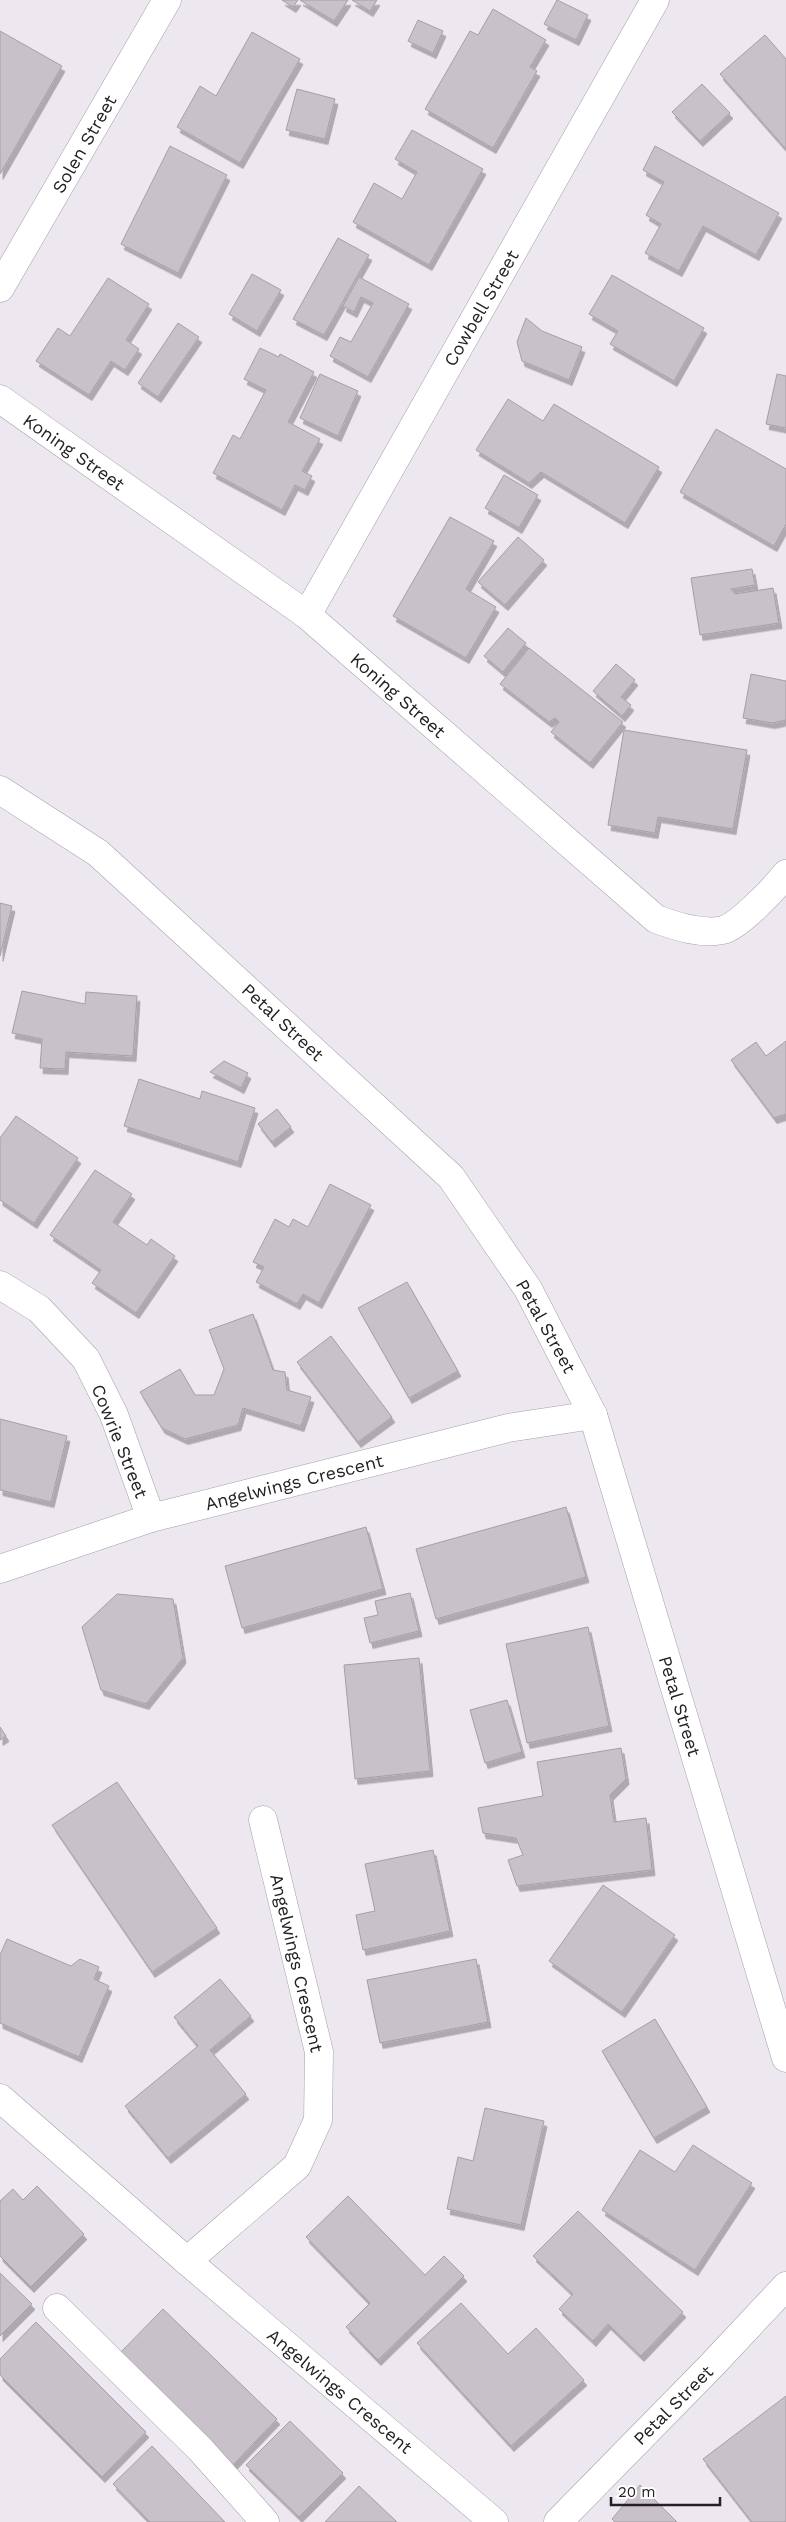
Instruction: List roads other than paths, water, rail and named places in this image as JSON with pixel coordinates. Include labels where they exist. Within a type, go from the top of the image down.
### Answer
[{"type":"street","name":"Solen Street","points":[[0,288],[167,0]]},
{"type":"street","name":"Cowbell Street","points":[[307,615],[655,0]]},
{"type":"street","name":"Koning Street","points":[[0,399],[307,615],[656,920],[686,930],[724,930],[766,898],[786,874]]},
{"type":"street","name":"Petal Street","points":[[0,790],[98,853],[451,1178],[528,1289],[593,1415],[786,2058]]},
{"type":"street","name":"Cowrie Street","points":[[0,1285],[39,1309],[86,1359],[114,1415],[151,1518]]},
{"type":"street","name":"Angelwings Crescent","points":[[0,1569],[151,1518],[508,1428],[593,1415]]},
{"type":"street","name":"Angelwings Crescent","points":[[187,2261],[297,2166],[318,2120],[319,2052],[263,1820]]},
{"type":"street","name":"Angelwings Crescent","points":[[0,2098],[187,2261],[494,2522]]},
{"type":"street","name":"Petal Street","points":[[558,2522],[711,2366],[786,2286]]},
{"type":"street","points":[[57,2308],[201,2450],[265,2522]]}]
